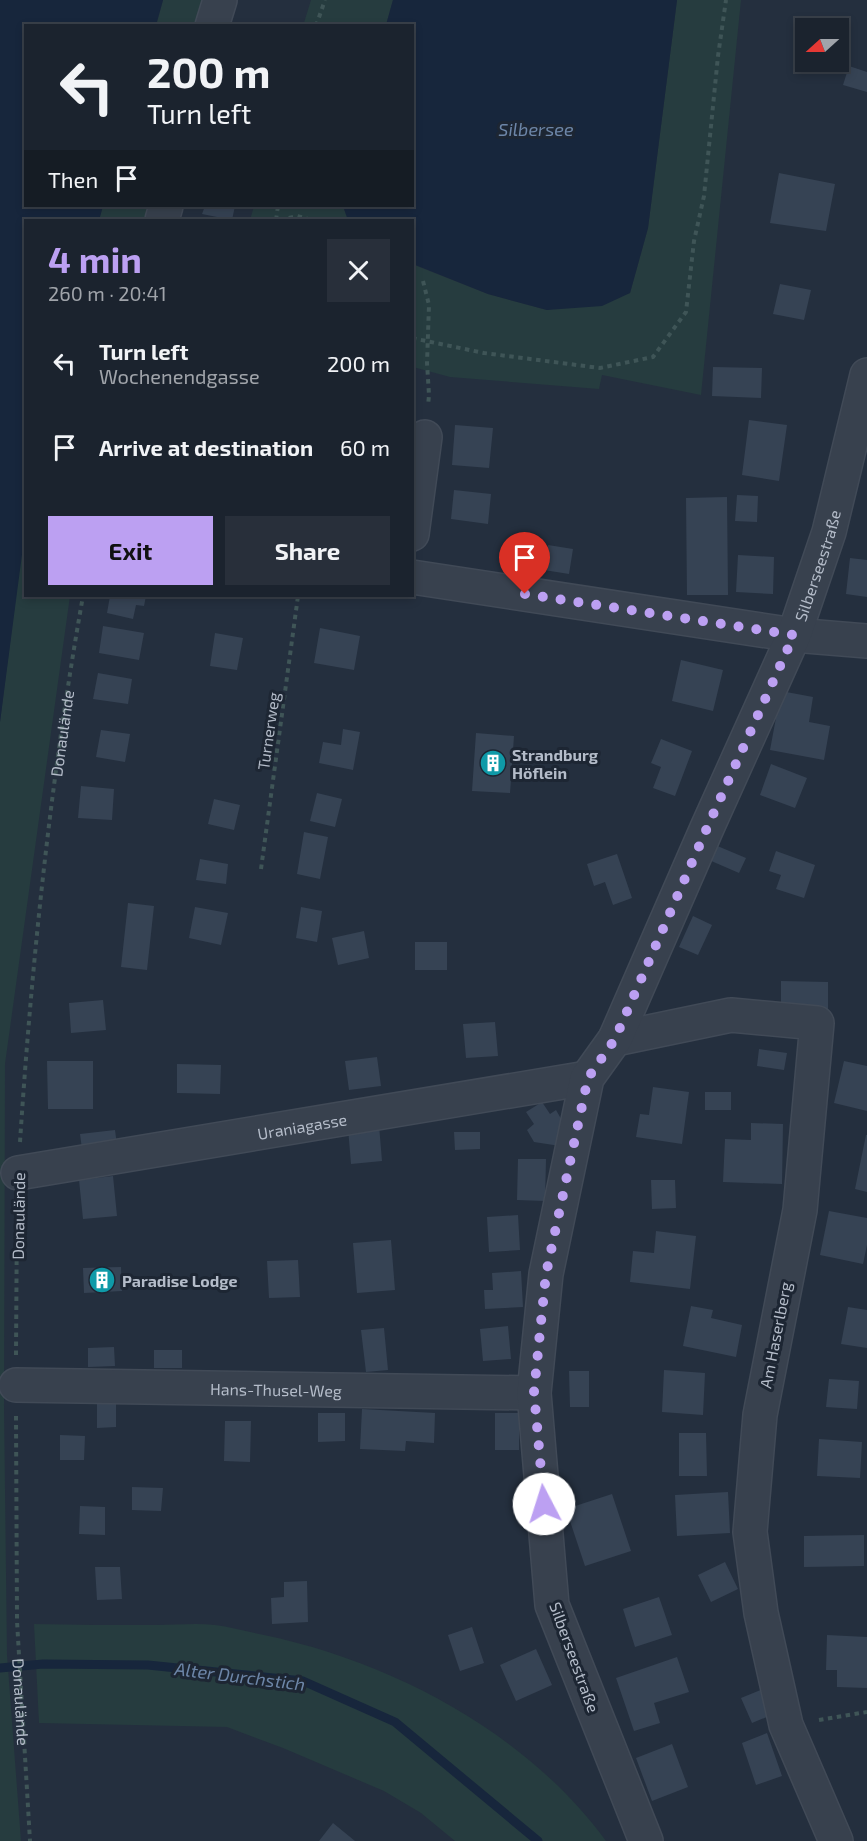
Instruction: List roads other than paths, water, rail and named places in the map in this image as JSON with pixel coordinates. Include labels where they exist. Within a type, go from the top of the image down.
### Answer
[{"type":"street","points":[[213,24],[220,0]]},
{"type":"street","name":"Silberseestraße","points":[[646,1841],[552,1605],[534,1392],[546,1274],[588,1078],[615,1039],[794,635],[829,532],[867,375]]},
{"type":"street","points":[[414,519],[425,437]]},
{"type":"street","points":[[414,577],[794,635],[867,641]]},
{"type":"street","name":"Am Haserlberg","points":[[615,1039],[731,1015],[817,1023],[800,1210],[760,1415],[750,1532],[761,1613],[786,1725],[836,1841]]},
{"type":"street","name":"Uraniagasse","points":[[18,1173],[588,1078]]},
{"type":"street","name":"Hans-Thusel-Weg","points":[[16,1385],[534,1392]]},
{"type":"water","points":[[0,0],[163,0],[156,24],[24,24],[24,207],[103,207],[99,219],[24,219],[24,539],[0,722]]},
{"type":"water","name":"Silbersee","points":[[393,0],[677,0],[648,228],[630,293],[602,306],[547,310],[488,294],[414,264],[414,219],[348,219],[343,207],[414,207],[414,24],[386,24]]},
{"type":"waterway","name":"Alter Durchstich","points":[[0,1668],[43,1664],[148,1665],[303,1681],[395,1722],[538,1841]]},
{"type":"place","name":"Strandburg Höflein","points":[[493,763]]},
{"type":"place","name":"Paradise Lodge","points":[[102,1280]]}]
